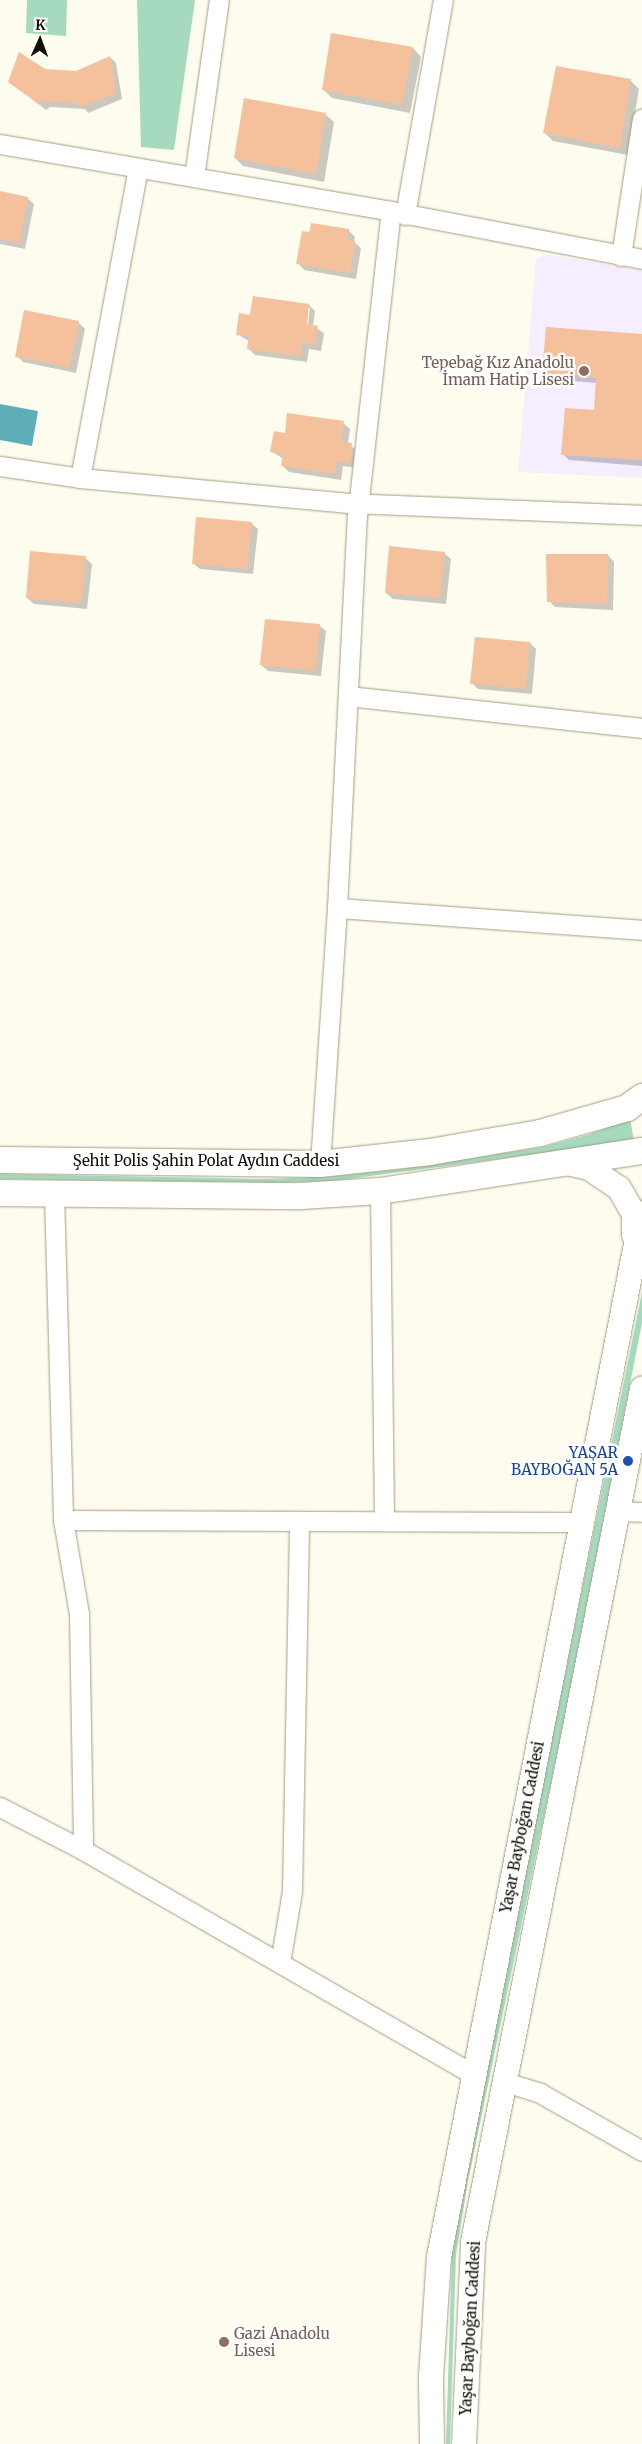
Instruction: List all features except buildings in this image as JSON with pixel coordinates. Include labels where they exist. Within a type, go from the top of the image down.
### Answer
[{"type":"main road","name":"Şehit Polis Şahin Polat Aydın Caddesi","points":[[0,1160],[320,1164],[430,1152],[540,1133],[627,1108],[642,1097]]},
{"type":"main road","points":[[0,1193],[224,1198],[380,1191],[642,1151]]},
{"type":"street","points":[[194,177],[219,0]]},
{"type":"street","points":[[320,1164],[337,908],[358,504],[398,213],[443,0]]},
{"type":"street","points":[[621,256],[642,119]]},
{"type":"street","points":[[0,144],[398,213],[642,259]]},
{"type":"street","points":[[80,478],[138,168]]},
{"type":"street","points":[[0,466],[80,478],[358,504],[642,515]]},
{"type":"street","points":[[348,696],[642,728]]},
{"type":"street","points":[[337,908],[642,930]]},
{"type":"street","points":[[563,1162],[589,1168],[619,1188],[634,1214],[634,1266]]},
{"type":"street","points":[[380,1191],[384,1520]]},
{"type":"street","points":[[54,1194],[63,1520],[79,1614],[83,1850]]},
{"type":"street","name":"Yaşar Bayboğan Caddesi","points":[[432,2444],[431,2378],[436,2277],[472,2074],[634,1266],[642,1214]]},
{"type":"street","name":"Yaşar Bayboğan Caddesi","points":[[464,2444],[473,2242],[642,1389]]},
{"type":"street","points":[[617,1511],[642,1512]]},
{"type":"street","points":[[63,1520],[583,1522]]},
{"type":"street","points":[[280,1963],[292,1891],[299,1522]]},
{"type":"street","points":[[0,1807],[83,1850],[472,2074]]},
{"type":"street","points":[[505,2082],[540,2093],[642,2150]]},
{"type":"shaded area","name":"Tepebağ Kız Anadolu İmam Hatip Lisesi","points":[[544,254],[642,270],[642,478],[518,472],[536,260]]},
{"type":"green space","points":[[27,0],[67,0],[66,36],[26,33]]},
{"type":"green space","points":[[137,0],[195,0],[174,150],[141,147]]},
{"type":"green space","points":[[630,1119],[634,1141],[333,1181],[269,1183],[0,1179],[0,1174],[269,1179],[333,1176],[401,1169],[543,1147],[587,1135]]},
{"type":"green space","points":[[642,1292],[642,1323],[564,1720],[468,2181],[456,2255],[450,2444],[446,2444],[452,2255],[463,2180]]},
{"type":"water","points":[[0,404],[38,411],[32,446],[0,440]]},
{"type":"place","name":"Tepebağ Kız Anadolu İmam Hatip Lisesi","points":[[584,371]]},
{"type":"place","name":"YAŞAR BAYBOĞAN 5A","points":[[628,1461]]},
{"type":"place","name":"Gazi Anadolu Lisesi","points":[[224,2342]]}]
